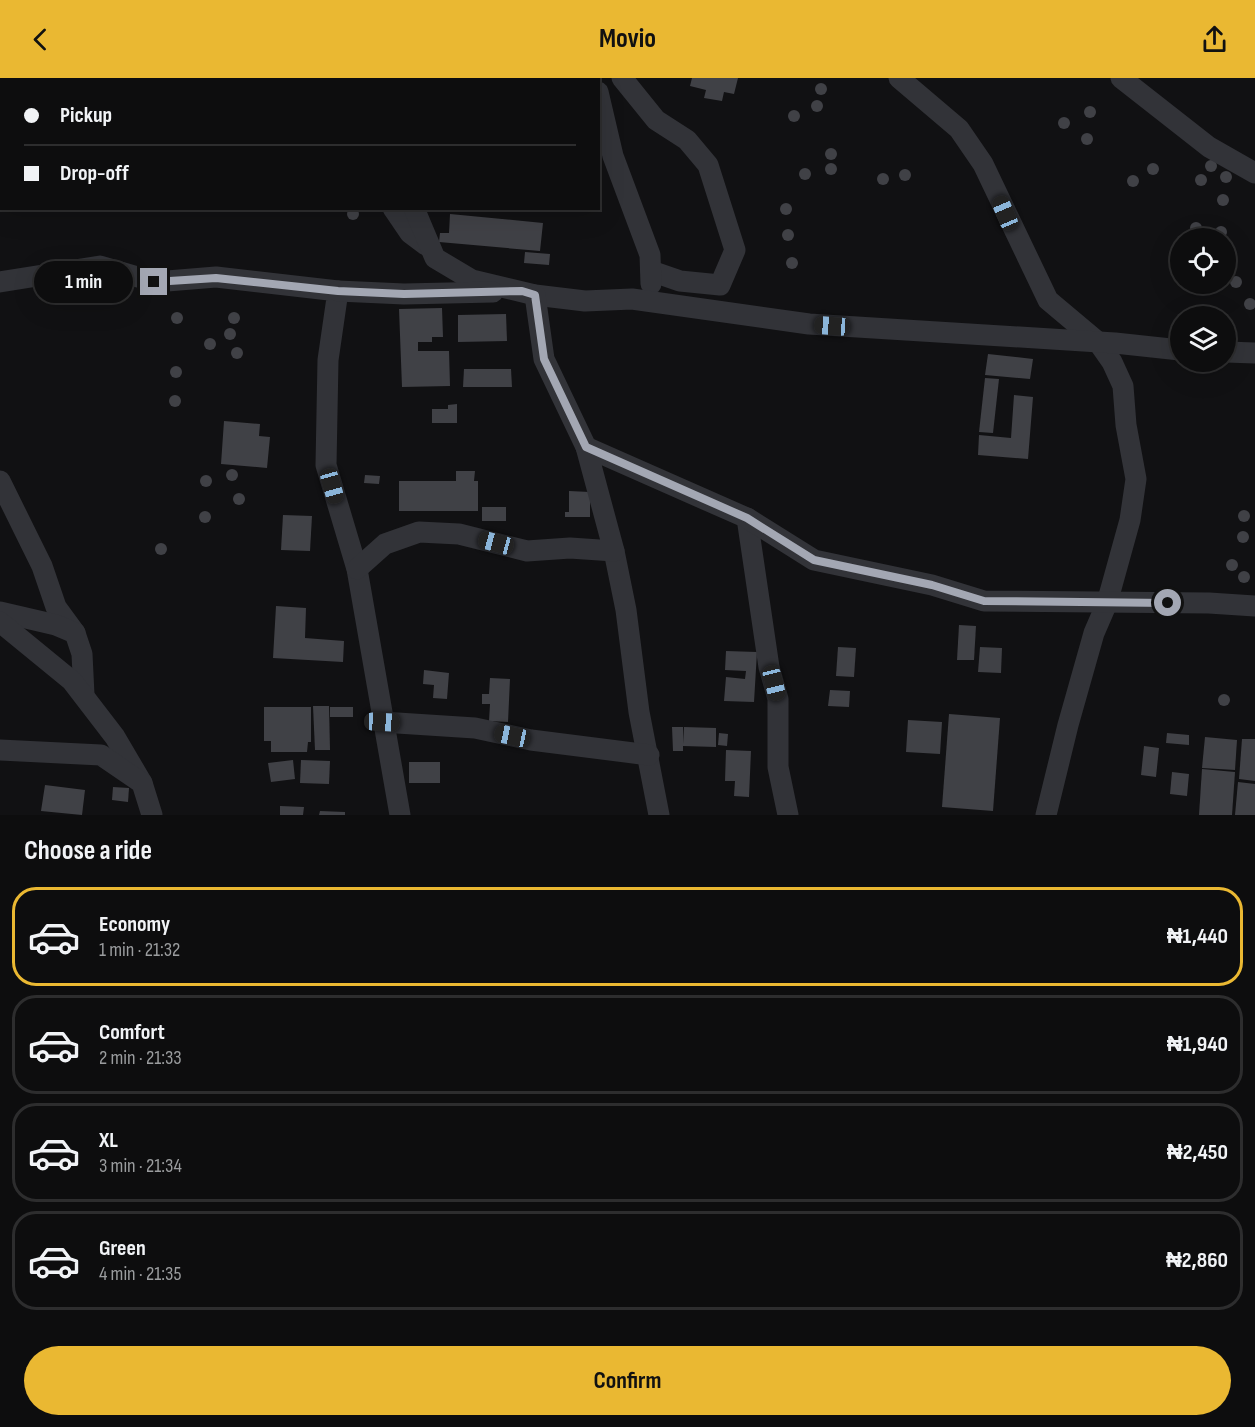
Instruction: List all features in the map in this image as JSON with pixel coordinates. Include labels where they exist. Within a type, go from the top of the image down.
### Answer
[{"type":"street","points":[[622,78],[656,120],[687,140],[708,165],[735,250],[720,285],[680,281],[651,271]]},
{"type":"street","points":[[899,78],[959,129],[983,164],[1047,300],[1098,342],[1112,362],[1123,386],[1126,425],[1136,479],[1130,520],[1107,603],[1085,665],[1046,815]]},
{"type":"street","points":[[1121,78],[1209,147],[1255,173]]},
{"type":"street","points":[[600,103],[605,132],[650,255],[653,302]]},
{"type":"street","points":[[394,210],[410,233],[431,249]]},
{"type":"street","points":[[415,210],[435,258],[472,280],[528,293],[585,301],[632,299],[809,324],[1098,342],[1170,349]]},
{"type":"street","points":[[0,282],[100,266],[154,282],[216,278],[338,291],[404,294],[528,293]]},
{"type":"street","points":[[338,291],[328,360],[326,465],[357,569],[400,815]]},
{"type":"street","points":[[528,293],[544,359],[586,447],[614,551],[626,610],[639,712],[664,814]]},
{"type":"street","points":[[1236,352],[1255,353]]},
{"type":"street","points":[[586,447],[747,518],[814,560],[932,585],[984,601],[1209,603],[1255,606]]},
{"type":"street","points":[[0,481],[42,566],[56,607],[75,633],[82,654],[84,695]]},
{"type":"street","points":[[747,518],[770,667],[778,699],[778,767],[789,815]]},
{"type":"street","points":[[357,569],[385,544],[419,532],[459,534],[526,551],[570,548],[614,551]]},
{"type":"street","points":[[0,612],[56,625],[75,633]]},
{"type":"street","points":[[0,622],[72,681],[84,695],[142,783],[152,815]]},
{"type":"street","points":[[382,722],[475,728],[531,740],[649,755]]},
{"type":"street","points":[[0,750],[101,755],[142,783]]},
{"type":"building","points":[[692,78],[738,78],[734,94],[724,92],[722,101],[704,98],[706,90],[690,86]]},
{"type":"building","points":[[823,83],[827,89],[823,95],[819,95],[815,87]]},
{"type":"building","points":[[819,100],[823,106],[819,112],[815,112],[811,104]]},
{"type":"building","points":[[1092,106],[1096,112],[1092,118],[1088,118],[1084,110]]},
{"type":"building","points":[[796,110],[800,116],[796,122],[792,122],[788,114]]},
{"type":"building","points":[[1066,117],[1070,123],[1066,129],[1062,129],[1058,121]]},
{"type":"building","points":[[1089,133],[1093,139],[1089,145],[1085,145],[1081,137]]},
{"type":"building","points":[[833,148],[837,154],[833,160],[829,160],[825,152]]},
{"type":"building","points":[[1213,160],[1217,166],[1213,172],[1209,172],[1205,164]]},
{"type":"building","points":[[833,163],[837,169],[833,175],[829,175],[825,167]]},
{"type":"building","points":[[1155,163],[1159,169],[1155,175],[1151,175],[1147,167]]},
{"type":"building","points":[[807,168],[811,174],[807,180],[803,180],[799,172]]},
{"type":"building","points":[[907,169],[911,175],[907,181],[903,181],[899,173]]},
{"type":"building","points":[[1228,171],[1232,177],[1228,183],[1224,183],[1220,175]]},
{"type":"building","points":[[885,173],[889,179],[885,185],[881,185],[877,177]]},
{"type":"building","points":[[1203,174],[1207,180],[1203,186],[1199,186],[1195,178]]},
{"type":"building","points":[[1135,175],[1139,181],[1135,187],[1131,187],[1127,179]]},
{"type":"building","points":[[1225,194],[1229,200],[1225,206],[1221,206],[1217,198]]},
{"type":"building","points":[[788,203],[792,209],[788,215],[784,215],[780,207]]},
{"type":"building","points":[[349,210],[359,212],[355,220],[347,216]]},
{"type":"building","points":[[450,214],[543,223],[540,251],[439,242],[440,233],[449,233]]},
{"type":"building","points":[[1194,222],[1202,228],[1190,228]]},
{"type":"building","points":[[790,229],[794,235],[790,241],[786,241],[782,233]]},
{"type":"building","points":[[525,252],[550,254],[549,265],[524,263]]},
{"type":"building","points":[[794,257],[798,263],[794,269],[790,269],[786,261]]},
{"type":"building","points":[[1236,276],[1242,280],[1242,284],[1236,288]]},
{"type":"building","points":[[1250,298],[1256,304],[1250,310],[1244,304]]},
{"type":"building","points":[[442,308],[443,337],[432,337],[432,342],[418,342],[418,351],[449,351],[450,386],[402,387],[399,309]]},
{"type":"building","points":[[179,312],[183,318],[179,324],[175,324],[171,316]]},
{"type":"building","points":[[236,312],[240,318],[236,324],[232,324],[228,316]]},
{"type":"building","points":[[506,314],[507,341],[458,342],[458,315]]},
{"type":"building","points":[[232,328],[236,334],[232,340],[228,340],[224,332]]},
{"type":"building","points":[[212,338],[216,344],[212,350],[208,350],[204,342]]},
{"type":"building","points":[[239,347],[243,353],[239,359],[235,359],[231,351]]},
{"type":"building","points":[[988,354],[1033,359],[1030,379],[985,375]]},
{"type":"building","points":[[178,366],[182,372],[178,378],[174,378],[170,370]]},
{"type":"building","points":[[464,369],[511,369],[512,387],[463,387]]},
{"type":"building","points":[[985,378],[999,379],[993,433],[979,432]]},
{"type":"building","points":[[177,395],[181,401],[177,407],[173,407],[169,399]]},
{"type":"building","points":[[1014,395],[1033,397],[1028,459],[978,455],[979,435],[1011,438]]},
{"type":"building","points":[[457,404],[457,423],[432,423],[432,409],[448,409],[448,405]]},
{"type":"building","points":[[224,421],[260,424],[259,436],[270,437],[267,468],[221,464]]},
{"type":"building","points":[[234,469],[238,475],[234,481],[230,481],[226,473]]},
{"type":"building","points":[[456,471],[475,471],[474,481],[478,481],[478,511],[399,511],[399,481],[456,481]]},
{"type":"building","points":[[208,475],[212,481],[208,487],[204,487],[200,479]]},
{"type":"building","points":[[365,475],[380,476],[379,484],[364,483]]},
{"type":"building","points":[[569,491],[590,492],[590,517],[565,517],[565,512],[569,512]]},
{"type":"building","points":[[241,493],[245,499],[241,505],[237,505],[233,497]]},
{"type":"building","points":[[482,507],[506,507],[506,521],[482,521]]},
{"type":"building","points":[[1246,510],[1250,516],[1246,522],[1242,522],[1238,514]]},
{"type":"building","points":[[207,511],[211,517],[207,523],[203,523],[199,515]]},
{"type":"building","points":[[283,515],[312,516],[310,551],[281,550]]},
{"type":"building","points":[[1245,531],[1249,537],[1245,543],[1241,543],[1237,535]]},
{"type":"building","points":[[163,543],[167,549],[163,555],[159,555],[155,547]]},
{"type":"building","points":[[1234,559],[1238,565],[1234,571],[1230,571],[1226,563]]},
{"type":"building","points":[[1246,571],[1250,577],[1246,583],[1242,583],[1238,575]]},
{"type":"building","points":[[276,606],[306,608],[305,638],[344,641],[343,662],[273,658]]},
{"type":"building","points":[[959,625],[976,626],[974,660],[957,660]]},
{"type":"building","points":[[838,647],[856,648],[854,677],[836,676]]},
{"type":"building","points":[[980,647],[1002,648],[1001,673],[978,672]]},
{"type":"building","points":[[726,651],[757,652],[754,702],[724,701],[726,677],[745,679],[746,671],[725,670]]},
{"type":"building","points":[[424,670],[449,673],[447,699],[433,698],[434,685],[423,684]]},
{"type":"building","points":[[490,678],[510,679],[508,722],[489,721],[490,704],[482,704],[482,694],[489,694]]},
{"type":"building","points":[[830,690],[850,691],[849,707],[828,706]]},
{"type":"building","points":[[1226,694],[1230,700],[1226,706],[1222,706],[1218,698]]},
{"type":"building","points":[[313,706],[329,706],[330,750],[315,750]]},
{"type":"building","points":[[264,707],[311,707],[311,742],[308,742],[307,752],[271,752],[271,741],[264,741]]},
{"type":"building","points":[[330,707],[353,707],[353,717],[330,717]]},
{"type":"building","points":[[949,714],[1000,718],[993,811],[942,807]]},
{"type":"building","points":[[908,720],[942,722],[940,754],[906,752]]},
{"type":"building","points":[[672,727],[683,727],[683,744],[684,727],[716,728],[716,747],[683,746],[683,751],[673,751]]},
{"type":"building","points":[[719,733],[728,734],[727,746],[718,745]]},
{"type":"building","points":[[1167,733],[1189,735],[1189,745],[1166,743]]},
{"type":"building","points":[[1205,737],[1237,740],[1235,770],[1202,768]]},
{"type":"building","points":[[1242,739],[1255,739],[1255,781],[1239,779]]},
{"type":"building","points":[[1144,746],[1159,748],[1156,777],[1141,775]]},
{"type":"building","points":[[726,750],[751,751],[749,797],[734,796],[735,781],[725,781]]},
{"type":"building","points":[[293,760],[295,779],[271,782],[268,763]]},
{"type":"building","points":[[301,760],[330,761],[329,784],[300,783]]},
{"type":"building","points":[[409,762],[440,762],[440,783],[409,783]]},
{"type":"building","points":[[1202,769],[1235,772],[1232,815],[1199,815]]},
{"type":"building","points":[[1172,772],[1189,774],[1187,796],[1170,794]]},
{"type":"building","points":[[1238,782],[1255,784],[1255,815],[1235,815]]},
{"type":"building","points":[[45,785],[85,790],[82,815],[41,811]]},
{"type":"building","points":[[113,787],[129,788],[128,802],[112,800]]},
{"type":"building","points":[[280,806],[304,807],[303,815],[280,815]]},
{"type":"building","points":[[320,811],[345,812],[345,815],[319,815]]},
{"type":"route","points":[[154,282],[216,278],[338,291],[404,294],[522,291],[535,295],[544,359],[586,447],[747,518],[814,560],[932,585],[984,601],[1168,603]]}]
